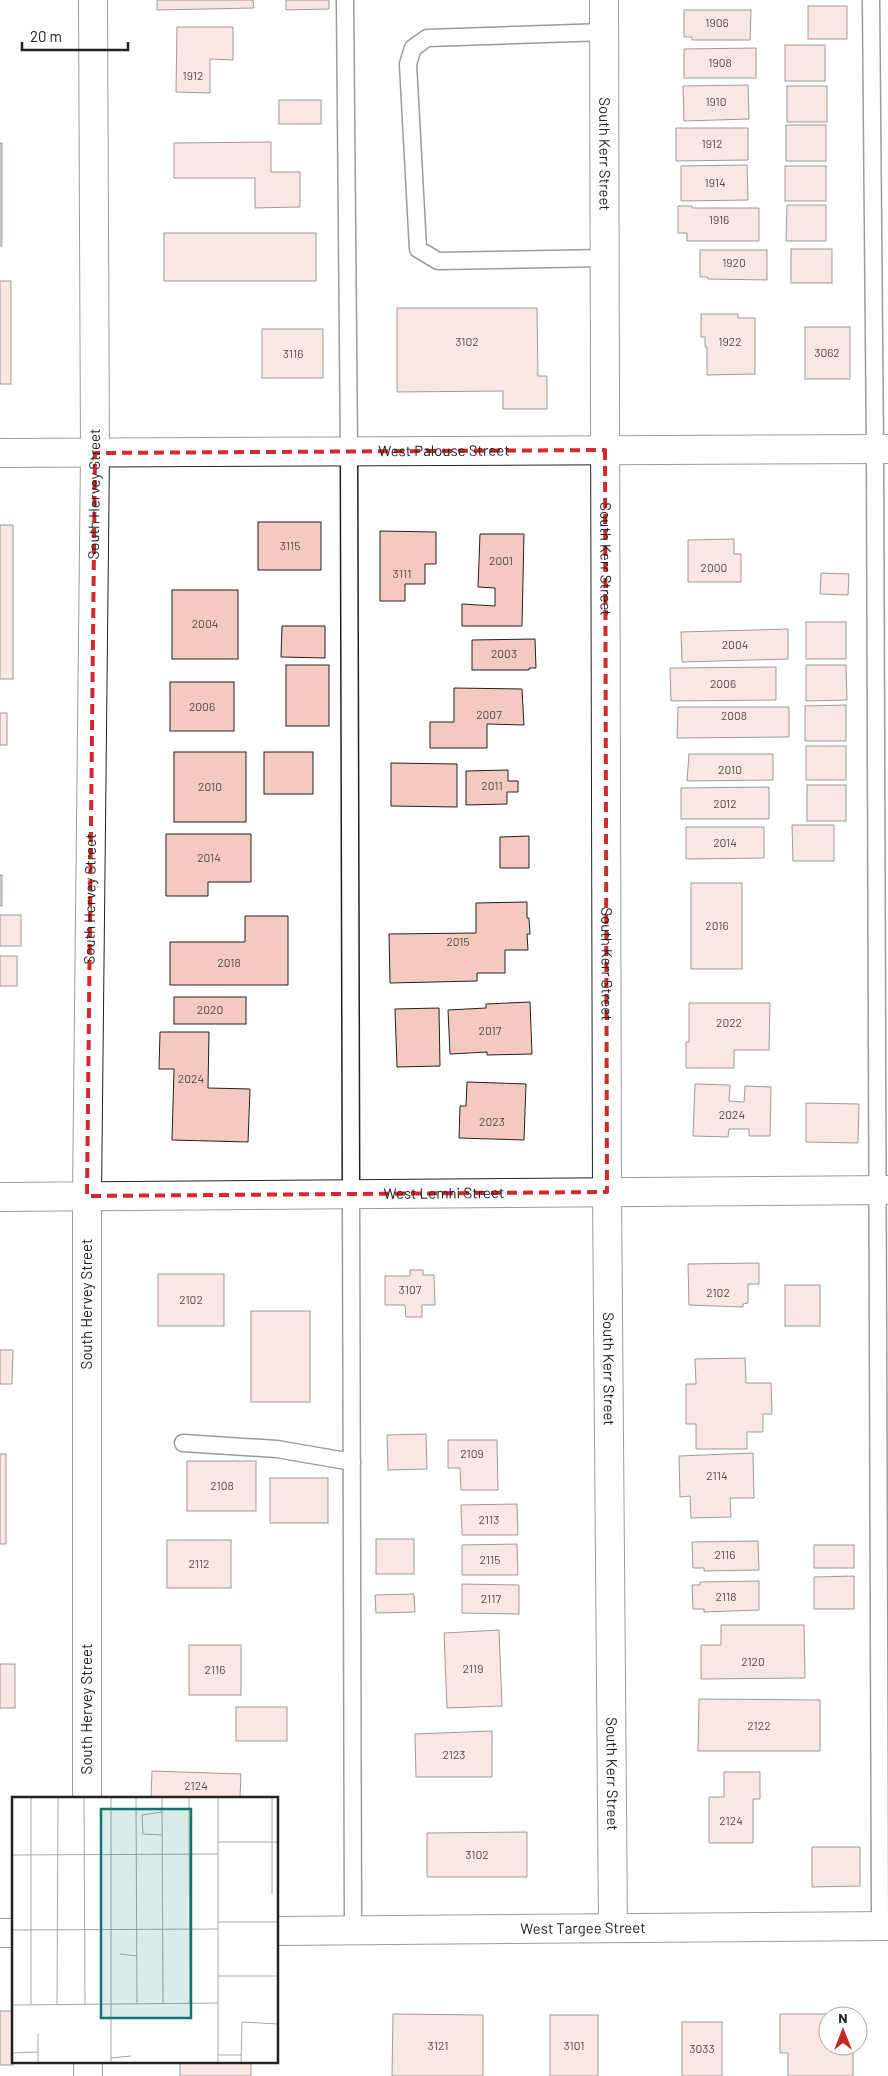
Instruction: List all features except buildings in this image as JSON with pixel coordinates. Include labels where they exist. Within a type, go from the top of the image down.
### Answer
[{"type":"street","name":"South Hervey Street","points":[[87,1797],[87,1196],[95,453],[93,0]]},
{"type":"street","name":"South Kerr Street","points":[[604,0],[607,1192],[613,1928]]},
{"type":"street","name":"West Palouse Street","points":[[0,453],[882,449]]},
{"type":"street","name":"West Lemhi Street","points":[[0,1197],[883,1190]]},
{"type":"street","name":"West Targee Street","points":[[279,1931],[884,1926]]},
{"type":"lane","points":[[345,0],[349,452],[353,1930]]},
{"type":"lane","points":[[871,0],[882,449],[884,1926]]},
{"type":"lane","points":[[605,32],[427,38],[413,48],[408,64],[418,248],[438,261],[605,258]]},
{"type":"lane","points":[[183,1443],[277,1448],[352,1462]]},
{"type":"highlighted area","points":[[605,450],[607,1192],[87,1196],[95,453]]}]
